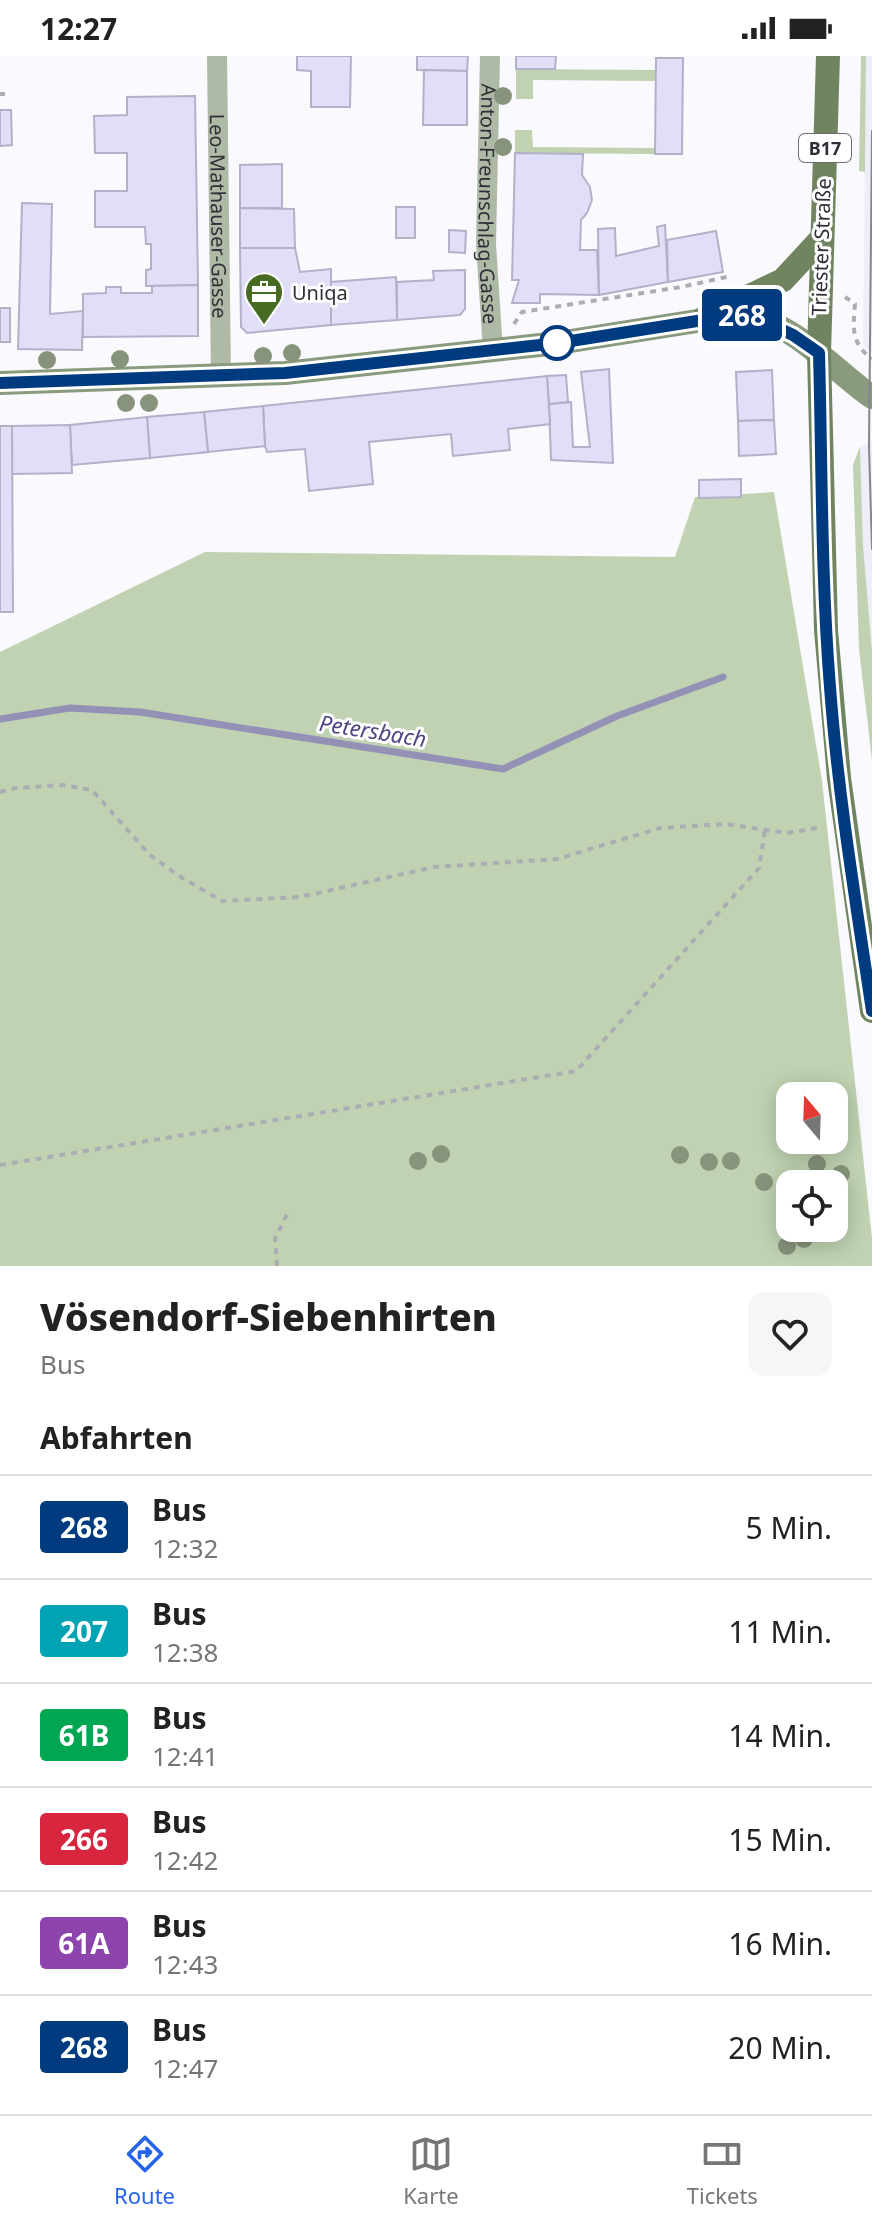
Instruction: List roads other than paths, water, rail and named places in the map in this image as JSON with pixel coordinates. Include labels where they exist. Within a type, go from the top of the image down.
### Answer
[{"type":"main road","name":"Triester Straße","points":[[828,56],[819,353],[826,630],[833,730],[872,1011]]},
{"type":"main road","points":[[704,318],[783,280],[821,239]]},
{"type":"main road","points":[[0,383],[301,371],[493,351],[735,315],[757,319],[793,335],[872,397]]},
{"type":"street","name":"Leo-Mathauser-Gasse","points":[[217,56],[221,376]]},
{"type":"street","name":"Anton-Freunschlag-Gasse","points":[[490,56],[486,244],[493,351]]},
{"type":"waterway","name":"Petersbach","points":[[0,719],[70,708],[140,712],[503,769],[617,716],[723,677]]},
{"type":"tram line","points":[[872,131],[869,447],[872,549]]},
{"type":"place","name":"Uniqa","points":[[264,326]]}]
